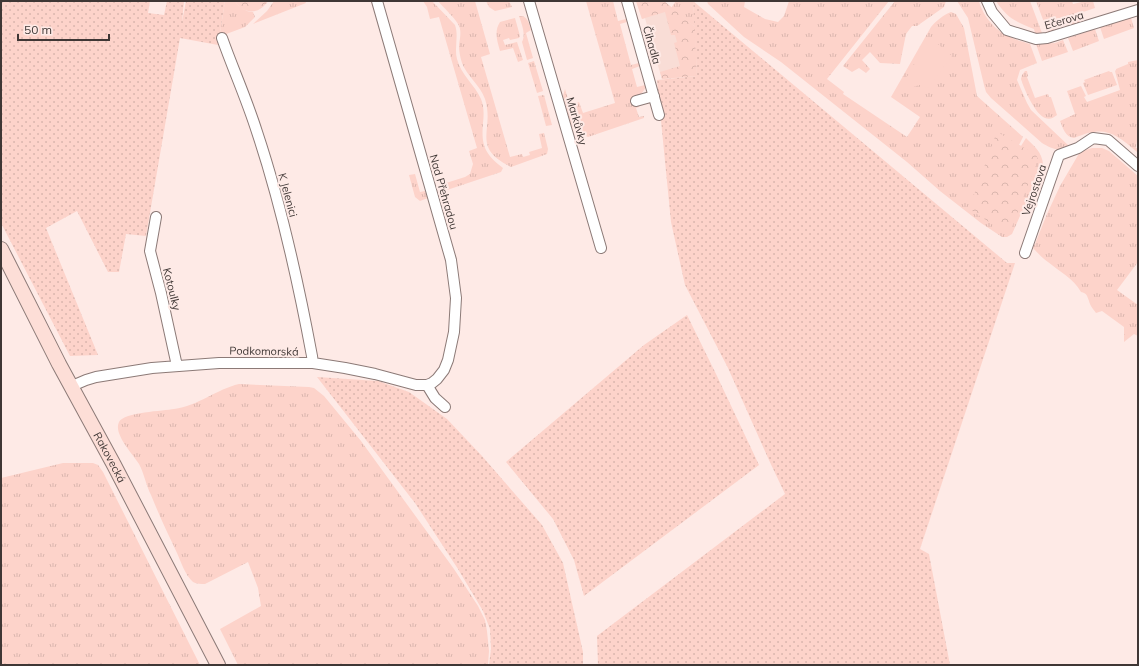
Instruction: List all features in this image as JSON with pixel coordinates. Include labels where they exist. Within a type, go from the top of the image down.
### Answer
[{"type":"main road","name":"Rakovecká","points":[[1,249],[218,665]]},
{"type":"street","name":"Nad Přehradou","points":[[377,1],[452,260],[456,298],[454,332],[448,360],[444,370],[432,383],[427,385]]},
{"type":"street","name":"Markůvky","points":[[529,1],[601,248]]},
{"type":"street","name":"Čihadla","points":[[627,1],[659,115]]},
{"type":"street","name":"Ečerova","points":[[987,1],[992,12],[1007,30],[1036,39],[1047,38],[1138,10]]},
{"type":"street","name":"K Jelenici","points":[[222,38],[257,131],[278,202],[302,302],[313,364]]},
{"type":"street","points":[[636,101],[654,96]]},
{"type":"street","name":"Vejrostova","points":[[1025,253],[1059,155],[1078,148],[1093,138],[1108,140],[1138,166]]},
{"type":"street","name":"Kotoulky","points":[[156,217],[150,251],[177,366]]},
{"type":"street","name":"Podkomorská","points":[[72,386],[96,377],[152,368],[219,363],[313,364],[375,374],[416,385],[427,385]]},
{"type":"street","points":[[427,385],[435,398],[445,407]]},
{"type":"shaded area","points":[[636,1],[664,1],[695,27],[697,76],[662,79],[653,49],[650,50],[648,42],[651,41],[645,18],[642,19]]},
{"type":"green space","points":[[1,1],[150,1],[148,13],[164,15],[167,1],[184,1],[182,22],[186,1],[225,1],[218,45],[180,38],[146,236],[126,234],[119,272],[108,272],[77,211],[46,228],[98,355],[70,356],[1,223]]},
{"type":"green space","points":[[225,1],[235,1],[243,9],[253,12],[255,17],[245,27],[221,36],[218,45]]},
{"type":"green space","points":[[235,1],[268,1],[260,9],[252,12],[243,9]]},
{"type":"green space","points":[[274,1],[305,1],[306,3],[253,24],[267,11]]},
{"type":"green space","points":[[423,1],[432,1],[455,25],[457,33],[456,55],[459,65],[481,99],[483,105],[484,144],[488,154],[503,168],[501,172],[447,190],[446,183],[470,174],[473,164],[469,151],[477,148],[439,17],[430,19],[427,7]]},
{"type":"green space","points":[[438,1],[475,1],[490,54],[481,57],[510,157],[522,154],[523,157],[530,155],[529,152],[542,148],[539,134],[544,133],[548,149],[547,154],[511,167],[499,160],[491,152],[487,145],[486,137],[488,120],[485,99],[462,63],[459,50],[459,26],[454,18]]},
{"type":"green space","points":[[486,1],[509,1],[512,7],[495,11],[489,7]]},
{"type":"green space","points":[[586,1],[613,1],[618,21],[626,19],[627,22],[620,24],[631,65],[639,63],[640,66],[632,69],[637,87],[645,85],[646,87],[642,93],[634,97],[636,105],[639,105],[639,107],[636,108],[639,117],[644,116],[644,118],[588,137],[582,132],[574,104],[579,102],[583,113],[615,103]]},
{"type":"green space","points":[[636,1],[664,1],[695,27],[697,76],[662,79],[660,72],[680,66],[674,43],[677,42],[675,35],[671,35],[665,12],[642,19]]},
{"type":"green space","points":[[676,1],[693,1],[695,27],[671,8]]},
{"type":"green space","points":[[693,1],[1007,263],[1015,263],[920,549],[929,554],[950,665],[598,665],[597,636],[785,494],[728,368],[685,285],[671,222],[657,80],[697,76]]},
{"type":"green space","points":[[707,1],[745,1],[744,7],[765,19],[778,22],[784,16],[789,1],[889,1],[827,79],[844,92],[843,94],[907,137],[920,117],[891,97],[931,27],[940,18],[948,13],[951,12],[956,14],[964,28],[977,96],[1023,137],[1019,145],[1021,146],[1026,138],[1041,156],[1043,164],[1012,234],[1007,237],[1002,237],[981,223],[781,62],[744,37],[708,4]]},
{"type":"green space","points":[[895,1],[946,1],[944,7],[917,26],[912,26],[906,34],[900,64],[880,63],[870,52],[862,60],[870,69],[866,73],[859,68],[852,72],[843,66]]},
{"type":"green space","points":[[957,1],[979,1],[987,18],[996,28],[1012,38],[1030,44],[1037,63],[1020,70],[1017,80],[1031,110],[1069,146],[1059,149],[1052,148],[1042,143],[986,92],[968,18]]},
{"type":"green space","points":[[996,1],[1030,1],[1042,33],[1035,33],[1034,29],[1012,19],[1004,12]]},
{"type":"green space","points":[[1036,1],[1072,1],[1073,4],[1093,1],[1095,8],[1077,14],[1080,23],[1071,25],[1068,17],[1052,23],[1054,31],[1048,33]]},
{"type":"green space","points":[[519,16],[526,18],[531,30],[526,33],[533,58],[527,60],[522,42],[524,33]]},
{"type":"green space","points":[[515,18],[520,36],[519,38],[510,40],[509,38],[503,40],[505,45],[517,42],[523,60],[518,62],[513,48],[500,51],[497,36],[497,29],[500,22]]},
{"type":"green space","points":[[1131,18],[1134,28],[1104,39],[1100,27]]},
{"type":"green space","points":[[1095,29],[1099,41],[1073,51],[1068,38]]},
{"type":"green space","points":[[933,40],[952,56],[928,88],[919,85],[908,89],[902,85],[915,63]]},
{"type":"green space","points":[[1063,40],[1068,52],[1042,61],[1036,44],[1055,43]]},
{"type":"green space","points":[[1138,60],[1137,152],[1115,135],[1101,131],[1084,134],[1074,138],[1068,136],[1060,121],[1075,114],[1067,91],[1081,86],[1087,102],[1120,90],[1115,71],[1116,69],[1128,64],[1128,62]]},
{"type":"green space","points":[[534,61],[543,91],[537,93],[528,63]]},
{"type":"green space","points":[[1025,71],[1027,71],[1027,77],[1035,98],[1048,94],[1049,97],[1051,97],[1057,115],[1047,119],[1037,112],[1027,95],[1021,79]]},
{"type":"green space","points":[[1109,71],[1112,72],[1117,85],[1088,95],[1083,83],[1085,82],[1084,80]]},
{"type":"green space","points":[[565,89],[576,126],[572,127],[563,96]]},
{"type":"green space","points":[[544,95],[552,125],[546,126],[538,96]]},
{"type":"green space","points":[[999,133],[1036,155],[1038,159],[1010,232],[1005,233],[971,210],[970,206],[996,134]]},
{"type":"green space","points":[[1092,148],[1102,148],[1109,151],[1138,176],[1138,262],[1117,290],[1138,305],[1138,336],[1134,334],[1124,342],[1124,327],[1102,311],[1096,313],[1086,294],[1081,292],[1070,279],[1044,259],[1032,247],[1035,244],[1060,186],[1080,152]]},
{"type":"green space","points":[[415,174],[420,192],[425,191],[428,198],[420,201],[415,197],[409,175]]},
{"type":"green space","points":[[687,315],[759,465],[584,596],[574,560],[553,519],[506,462],[644,345]]},
{"type":"green space","points":[[317,377],[378,381],[409,392],[447,419],[482,456],[542,525],[563,563],[583,652],[583,665],[489,665],[491,649],[490,629],[483,611],[458,569],[415,503]]},
{"type":"green space","points":[[239,384],[309,387],[314,388],[324,396],[361,441],[454,569],[478,606],[485,620],[487,631],[489,651],[488,665],[238,665],[220,629],[261,606],[258,588],[248,562],[205,584],[193,582],[190,579],[160,517],[141,468],[124,444],[118,427],[119,422],[128,416],[191,405],[231,386]]},
{"type":"green space","points":[[63,463],[93,463],[98,465],[103,472],[200,665],[1,665],[1,478]]}]
